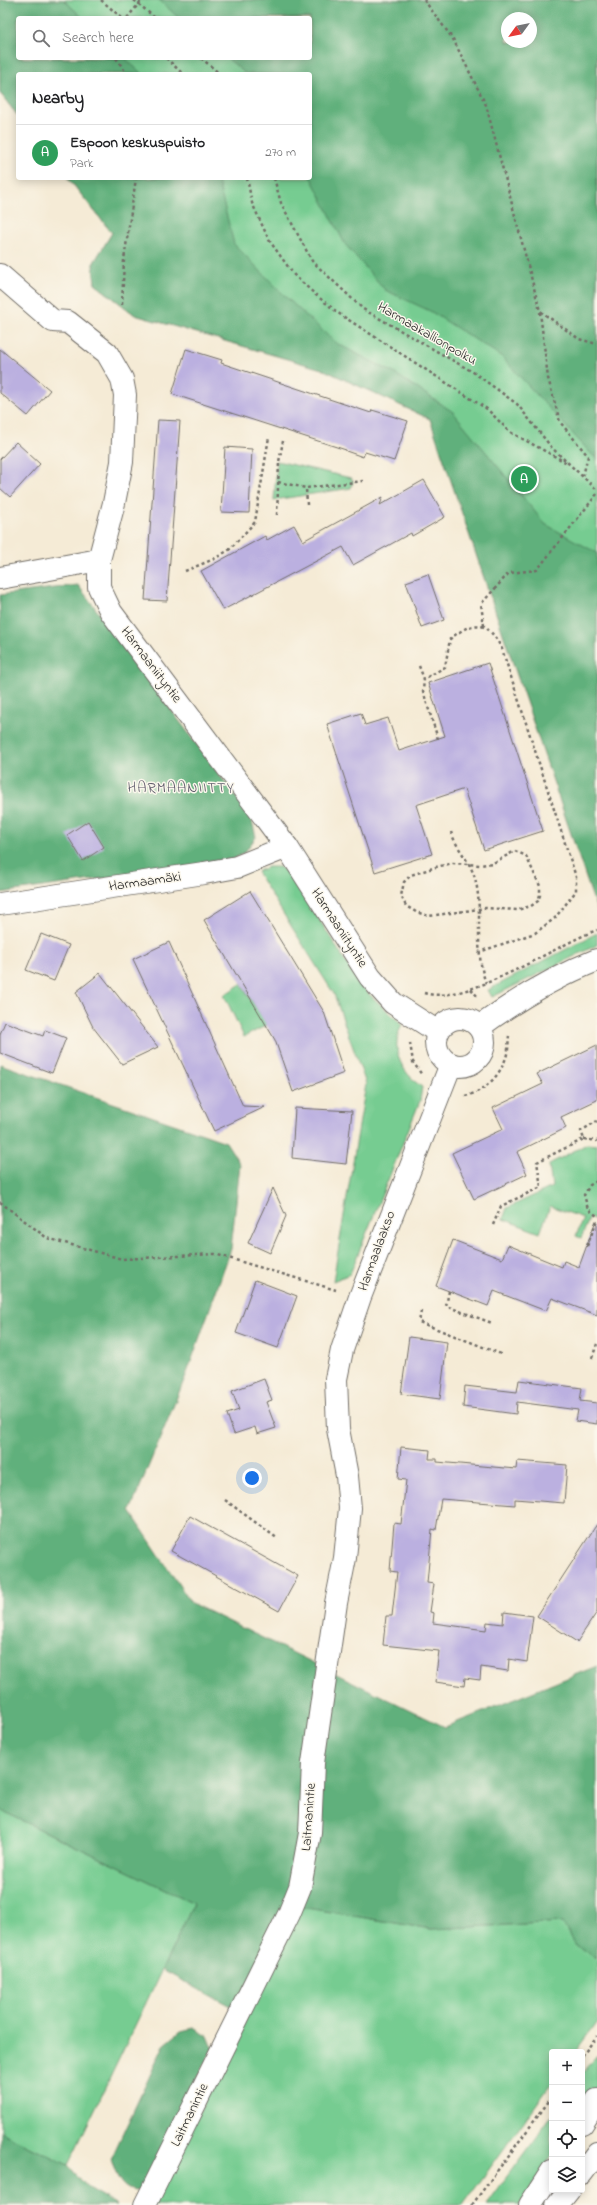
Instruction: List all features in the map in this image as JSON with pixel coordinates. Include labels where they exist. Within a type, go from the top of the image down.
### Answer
[{"type":"street","name":"Harmaaniityntie","points":[[0,275],[54,320],[68,322],[107,353],[122,378],[125,395],[122,462],[114,503],[99,560],[99,587],[111,612],[287,847],[370,977],[393,1003],[438,1032]]},
{"type":"street","points":[[0,578],[99,560]]},
{"type":"street","name":"Harmaamäki","points":[[0,904],[210,872],[237,866],[287,847]]},
{"type":"street","points":[[479,1027],[516,1001],[546,984],[597,960]]},
{"type":"street","points":[[460,1017],[474,1022],[479,1027],[482,1030],[484,1043],[479,1057],[468,1065],[450,1064],[440,1055],[436,1040],[438,1032],[448,1021],[460,1017]]},
{"type":"street","name":"Harmaalaakso","points":[[342,1445],[338,1429],[336,1380],[342,1350],[360,1297],[450,1064]]},
{"type":"street","name":"Laitmanintie","points":[[145,2205],[289,1914],[300,1887],[310,1833],[313,1763],[336,1603],[345,1558],[350,1508],[342,1445]]},
{"type":"street","points":[[584,2121],[597,2100]]},
{"type":"street","points":[[585,2170],[597,2153]]},
{"type":"street","points":[[530,2205],[549,2176]]},
{"type":"street","points":[[557,2205],[567,2193]]},
{"type":"path","points":[[101,0],[120,16]]},
{"type":"path","points":[[134,0],[152,16]]},
{"type":"path","points":[[128,16],[142,0]]},
{"type":"path","points":[[424,0],[453,40],[486,105],[540,311],[548,378],[560,422],[588,456],[583,477]]},
{"type":"path","points":[[117,60],[126,72]]},
{"type":"path","points":[[168,60],[181,72]]},
{"type":"path","points":[[204,60],[218,72]]},
{"type":"path","points":[[122,305],[124,260],[136,180]]},
{"type":"path","points":[[247,180],[252,203],[269,240],[294,275],[316,296],[341,315],[487,410],[510,432],[571,465]]},
{"type":"path","name":"Harmaakallionpolku","points":[[275,180],[281,203],[312,261],[363,309],[473,372],[517,404],[552,448],[597,490]]},
{"type":"path","points":[[540,311],[578,339],[597,344]]},
{"type":"path","points":[[185,571],[229,550],[255,522],[269,437]]},
{"type":"path","points":[[277,515],[278,482],[283,441]]},
{"type":"path","points":[[278,482],[306,488],[363,481]]},
{"type":"path","points":[[306,488],[307,505]]},
{"type":"path","points":[[484,626],[481,604],[509,573],[537,570],[597,494]]},
{"type":"path","points":[[424,679],[445,667],[450,638],[464,628],[475,624],[484,626],[494,634],[502,649],[576,877],[576,890],[556,918],[535,933],[479,952]]},
{"type":"path","points":[[419,666],[424,679],[423,691],[438,739]]},
{"type":"path","points":[[450,832],[455,844],[468,863],[474,876],[478,909],[479,952],[486,983]]},
{"type":"path","points":[[515,851],[526,856],[540,886],[538,901],[531,906],[506,911],[478,909],[428,916],[416,912],[406,906],[401,896],[404,882],[411,875],[453,863],[468,863],[480,865],[493,863],[515,851]]},
{"type":"path","points":[[418,991],[431,995],[455,993],[486,983],[575,938],[597,930]]},
{"type":"path","points":[[440,1091],[458,1097],[482,1089],[494,1080],[502,1068],[508,1053],[508,1036],[511,1031]]},
{"type":"path","points":[[584,1139],[581,1131],[597,1121]]},
{"type":"path","points":[[493,1225],[501,1206],[541,1187],[538,1162],[584,1139],[597,1141]]},
{"type":"path","points":[[597,1181],[590,1185],[584,1195],[588,1209],[597,1216]]},
{"type":"path","points":[[0,1202],[47,1238],[122,1259],[215,1254],[360,1297]]},
{"type":"path","points":[[587,1246],[597,1220]]},
{"type":"path","points":[[449,1291],[446,1306],[492,1323]]},
{"type":"path","points":[[421,1311],[419,1322],[501,1354]]},
{"type":"path","points":[[592,1358],[597,1344]]},
{"type":"path","points":[[225,1500],[278,1539]]},
{"type":"path","points":[[585,2052],[597,2036]]},
{"type":"path","points":[[472,2205],[549,2101]]},
{"type":"green space","points":[[0,0],[597,0],[597,910],[430,419],[322,369],[135,315],[95,284],[93,264],[112,233],[70,180],[312,180],[312,72],[16,72],[16,113],[0,93]]},
{"type":"green space","points":[[0,0],[64,0],[81,16],[16,16],[16,60],[127,60],[140,72],[16,72],[16,113],[0,93]]},
{"type":"green space","points":[[159,0],[597,0],[597,460],[501,356],[430,311],[385,290],[345,244],[312,180],[312,72],[244,72],[229,60],[312,60],[312,16],[177,16]]},
{"type":"green space","points":[[70,180],[218,180],[234,244],[288,299],[336,343],[394,373],[453,412],[545,524],[597,553],[597,910],[430,419],[322,369],[135,315],[95,284],[93,264],[112,233]]},
{"type":"green space","points":[[277,461],[351,478],[353,481],[351,488],[274,500]]},
{"type":"green space","points":[[78,585],[251,817],[256,837],[245,852],[233,860],[0,893],[0,595]]},
{"type":"green space","points":[[267,867],[280,867],[292,876],[357,980],[370,995],[402,1024],[397,1042],[399,1059],[408,1074],[422,1087],[420,1101],[350,1274],[333,1281],[366,1084],[334,994],[257,872]]},
{"type":"green space","points":[[597,933],[597,945],[492,997],[488,990]]},
{"type":"green space","points":[[241,984],[267,1025],[244,1037],[224,995]]},
{"type":"green space","points":[[0,1064],[226,1142],[240,1164],[231,1249],[187,1373],[130,1511],[191,1603],[445,1727],[597,1666],[597,1958],[576,1945],[562,1922],[431,1929],[301,1907],[234,2008],[162,1970],[194,1903],[0,1810]]},
{"type":"green space","points":[[587,1144],[597,1145],[597,1221],[590,1217],[581,1238],[576,1236],[583,1218],[550,1206],[540,1233],[503,1219],[507,1208],[552,1187],[549,1165],[551,1163]]},
{"type":"green space","points":[[0,1810],[194,1903],[68,2165],[0,2132]]},
{"type":"green space","points":[[301,1907],[431,1929],[562,1922],[576,1945],[597,1958],[597,2022],[577,2049],[549,2049],[549,2087],[463,2205],[152,2205]]},
{"type":"green space","points":[[193,2028],[208,2036],[213,2048],[140,2191],[128,2189],[117,2176],[111,2159],[164,2045],[181,2031]]},
{"type":"green space","points":[[597,2056],[597,2086],[585,2104],[585,2085],[585,2070]]},
{"type":"green space","points":[[549,2119],[549,2161],[520,2205],[486,2205]]},
{"type":"green space","points":[[0,2132],[68,2165],[88,2188],[117,2205],[0,2205]]},
{"type":"building","points":[[0,349],[50,390],[28,416],[0,393]]},
{"type":"building","points":[[186,349],[222,360],[221,363],[371,413],[372,410],[408,421],[394,461],[365,452],[363,457],[346,450],[172,394]]},
{"type":"building","points":[[158,420],[180,421],[167,601],[145,600]]},
{"type":"building","points":[[16,442],[40,464],[10,497],[0,488],[0,459]]},
{"type":"building","points":[[225,447],[252,449],[249,513],[221,512]]},
{"type":"building","points":[[424,480],[445,517],[412,536],[411,533],[353,565],[343,547],[223,610],[201,571],[265,536],[267,540],[294,525],[303,541],[383,497],[380,505]]},
{"type":"building","points":[[428,574],[444,620],[422,628],[406,582]]},
{"type":"building","points":[[488,663],[543,831],[484,850],[464,789],[416,805],[432,854],[375,872],[327,724],[361,713],[365,725],[388,718],[399,751],[445,736],[428,683]]},
{"type":"building","points":[[88,821],[104,847],[83,861],[67,835]]},
{"type":"building","points":[[250,891],[324,1012],[344,1073],[293,1092],[275,1040],[204,920]]},
{"type":"building","points":[[41,934],[69,945],[54,981],[26,970]]},
{"type":"building","points":[[169,942],[243,1106],[265,1107],[214,1131],[133,959]]},
{"type":"building","points":[[100,973],[158,1047],[122,1064],[93,1027],[76,992]]},
{"type":"building","points":[[5,1022],[43,1036],[45,1030],[66,1038],[52,1073],[0,1053],[0,1034]]},
{"type":"building","points":[[597,1045],[597,1100],[561,1117],[566,1128],[517,1152],[527,1174],[474,1199],[452,1153],[503,1129],[493,1108],[543,1084],[537,1074]]},
{"type":"building","points":[[295,1108],[352,1111],[346,1164],[292,1158]]},
{"type":"building","points":[[273,1188],[286,1216],[270,1253],[248,1243]]},
{"type":"building","points":[[595,1223],[597,1224],[597,1315],[552,1298],[546,1311],[494,1291],[488,1306],[436,1286],[453,1240],[502,1259],[508,1245],[562,1267],[564,1261],[579,1267]]},
{"type":"building","points":[[255,1280],[297,1296],[278,1348],[236,1333]]},
{"type":"building","points":[[409,1337],[447,1342],[440,1399],[401,1394]]},
{"type":"building","points":[[264,1379],[272,1400],[266,1402],[276,1428],[257,1434],[255,1427],[234,1434],[227,1414],[239,1410],[232,1391]]},
{"type":"building","points":[[519,1380],[582,1388],[580,1401],[597,1403],[597,1424],[576,1421],[578,1410],[517,1402],[516,1414],[463,1407],[465,1386],[517,1392]]},
{"type":"building","points":[[401,1447],[430,1450],[429,1459],[437,1459],[437,1462],[516,1469],[517,1461],[567,1465],[564,1503],[515,1499],[515,1505],[441,1499],[436,1530],[432,1529],[427,1583],[434,1584],[430,1612],[434,1613],[433,1623],[486,1630],[487,1622],[503,1624],[504,1612],[533,1616],[527,1662],[509,1659],[508,1671],[481,1667],[480,1680],[465,1678],[464,1686],[435,1682],[439,1651],[383,1645],[386,1616],[392,1616],[397,1572],[390,1571],[394,1523],[401,1524],[406,1480],[398,1479]]},
{"type":"building","points":[[190,1516],[298,1576],[279,1611],[171,1551]]},
{"type":"building","points":[[597,1524],[597,1612],[577,1642],[537,1616]]},
{"type":"place","name":"Espoon keskuspuisto","points":[[524,479]]},
{"type":"district","name":"HARMAANIITTY","points":[[181,788]]}]
